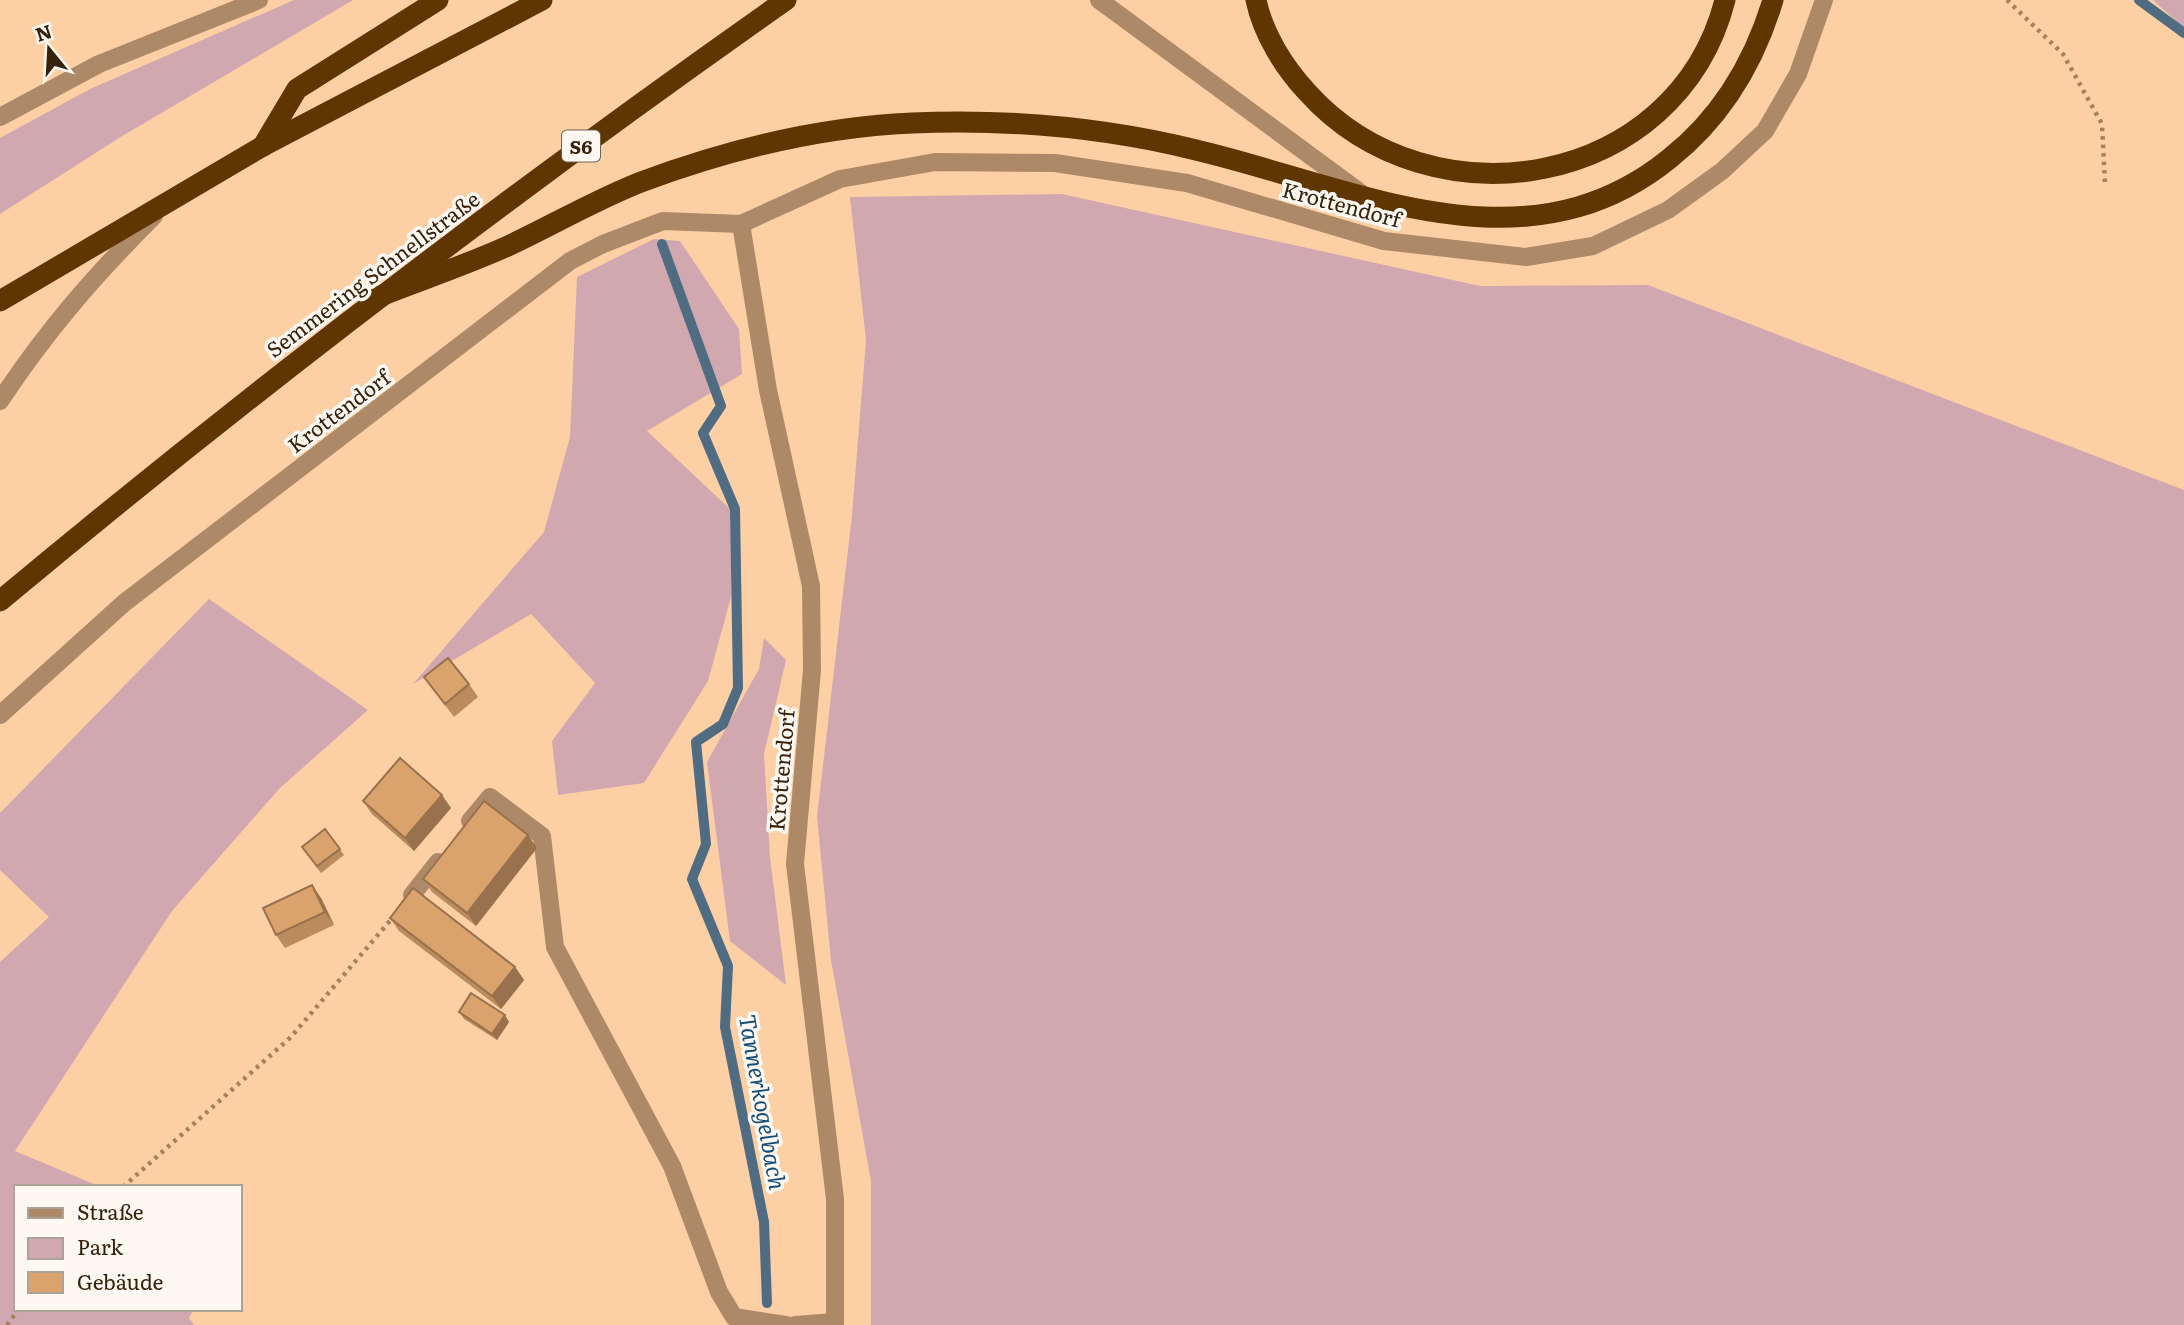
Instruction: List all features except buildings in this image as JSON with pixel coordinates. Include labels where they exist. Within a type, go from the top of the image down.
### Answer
[{"type":"highway","points":[[263,146],[297,89],[438,0]]},
{"type":"highway","points":[[0,301],[263,146],[542,0]]},
{"type":"highway","name":"Semmering Schnellstraße","points":[[0,601],[98,519],[378,297],[615,121],[786,0]]},
{"type":"highway","points":[[1256,0],[1273,45],[1294,78],[1323,110],[1361,139],[1421,163],[1487,176],[1564,166],[1629,135],[1660,108],[1689,77],[1707,44],[1725,0]]},
{"type":"highway","points":[[378,297],[507,246],[573,211],[639,183],[706,160],[771,142],[909,123],[1056,125],[1127,135],[1198,150],[1368,198],[1438,214],[1493,219],[1534,218],[1574,209],[1613,195],[1651,174],[1685,147],[1717,112],[1743,75],[1763,33],[1773,0]]},
{"type":"street","points":[[0,117],[99,64],[259,0]]},
{"type":"street","points":[[1099,0],[1368,198]]},
{"type":"street","name":"Krottendorf","points":[[0,715],[124,603],[570,261],[603,244],[663,221],[741,224],[840,179],[935,162],[1055,163],[1187,184],[1384,241],[1526,257],[1593,246],[1668,210],[1722,171],[1765,131],[1798,74],[1824,0]]},
{"type":"street","points":[[0,401],[44,335],[109,261],[172,198]]},
{"type":"street","name":"Krottendorf","points":[[741,224],[768,390],[811,586],[812,670],[795,864],[835,1199],[835,1323]]},
{"type":"street","points":[[412,895],[490,797],[542,836],[555,947],[672,1166],[719,1292],[734,1317],[786,1325]]},
{"type":"street","points":[[796,1325],[835,1323]]},
{"type":"path","points":[[2007,0],[2063,54],[2102,124],[2105,184]]},
{"type":"path","points":[[125,1185],[290,1037],[412,895]]},
{"type":"green space","points":[[294,0],[353,0],[119,138],[0,214],[0,138],[90,89]]},
{"type":"green space","points":[[2153,0],[2184,0],[2184,28]]},
{"type":"green space","points":[[1062,194],[1480,286],[1648,285],[2184,490],[2184,1325],[871,1325],[871,1181],[831,960],[817,817],[852,515],[866,340],[850,197]]},
{"type":"green space","points":[[654,239],[680,241],[739,329],[742,374],[647,431],[731,510],[731,597],[708,681],[644,783],[558,795],[552,741],[595,683],[531,614],[413,684],[544,532],[570,437],[577,277]]},
{"type":"green space","points":[[209,599],[368,710],[280,788],[172,911],[15,1151],[96,1185],[14,1185],[14,1311],[193,1311],[189,1318],[194,1325],[0,1325],[0,962],[49,917],[0,870],[0,813]]},
{"type":"green space","points":[[764,638],[786,660],[764,754],[770,857],[786,985],[730,941],[707,762],[759,669]]},
{"type":"waterway","points":[[2139,0],[2184,33]]},
{"type":"waterway","name":"Tannerkogelbach","points":[[662,244],[721,406],[703,433],[735,509],[738,688],[723,724],[696,742],[706,844],[692,879],[728,966],[725,1027],[764,1222],[767,1303]]}]
